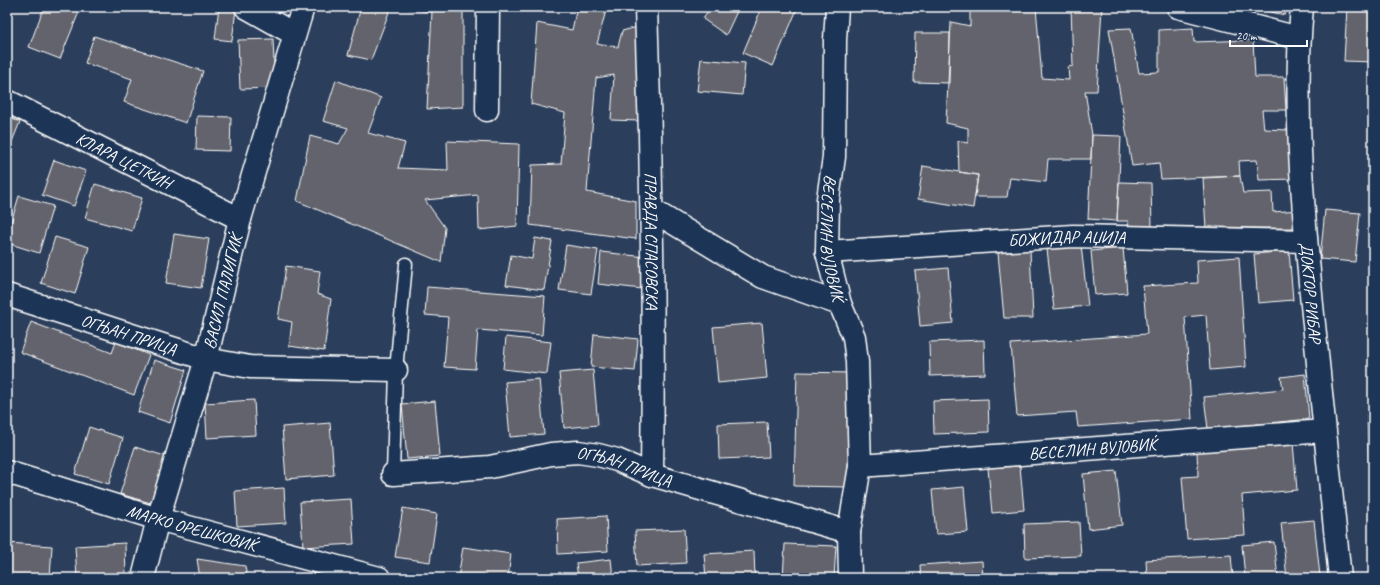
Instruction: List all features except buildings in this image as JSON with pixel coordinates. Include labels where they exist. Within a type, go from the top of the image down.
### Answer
[{"type":"street","points":[[246,7],[294,34]]},
{"type":"street","name":"ВАСИЛ ПАЛИГИЌ","points":[[143,578],[158,519],[206,359],[240,219],[303,7]]},
{"type":"street","points":[[487,110],[488,7]]},
{"type":"street","name":"ПРАВДА СПАСОВСКА","points":[[646,7],[650,116],[654,341],[652,475]]},
{"type":"street","name":"ВЕСЕЛИН ВУЈОВИЌ","points":[[837,7],[834,40],[834,157],[827,211],[826,252],[840,304],[854,337],[857,362],[860,466],[850,532],[850,578]]},
{"type":"street","points":[[1178,7],[1299,38]]},
{"type":"street","name":"ДОКТОР РИБАР","points":[[1302,7],[1299,38],[1299,127],[1306,241],[1340,578]]},
{"type":"street","name":"КЛАРА ЦЕТКИН","points":[[7,101],[240,219]]},
{"type":"street","points":[[652,210],[763,277],[840,304]]},
{"type":"street","name":"БОЖИДАР АЏИЈА","points":[[826,252],[1073,236],[1306,241]]},
{"type":"street","name":"ОГЊАН ПРИЦА","points":[[7,295],[206,359],[250,367],[396,370]]},
{"type":"street","name":"ВЕСЕЛИН ВУЈОВИЌ","points":[[860,466],[1324,430]]},
{"type":"street","name":"ОГЊАН ПРИЦА","points":[[393,474],[490,468],[551,454],[578,452],[617,460],[652,475],[850,532]]},
{"type":"street","name":"МАРКО ОРЕШКОВИЌ","points":[[7,472],[158,519],[379,578]]},
{"type":"lane","points":[[393,474],[396,370],[406,264]]}]
